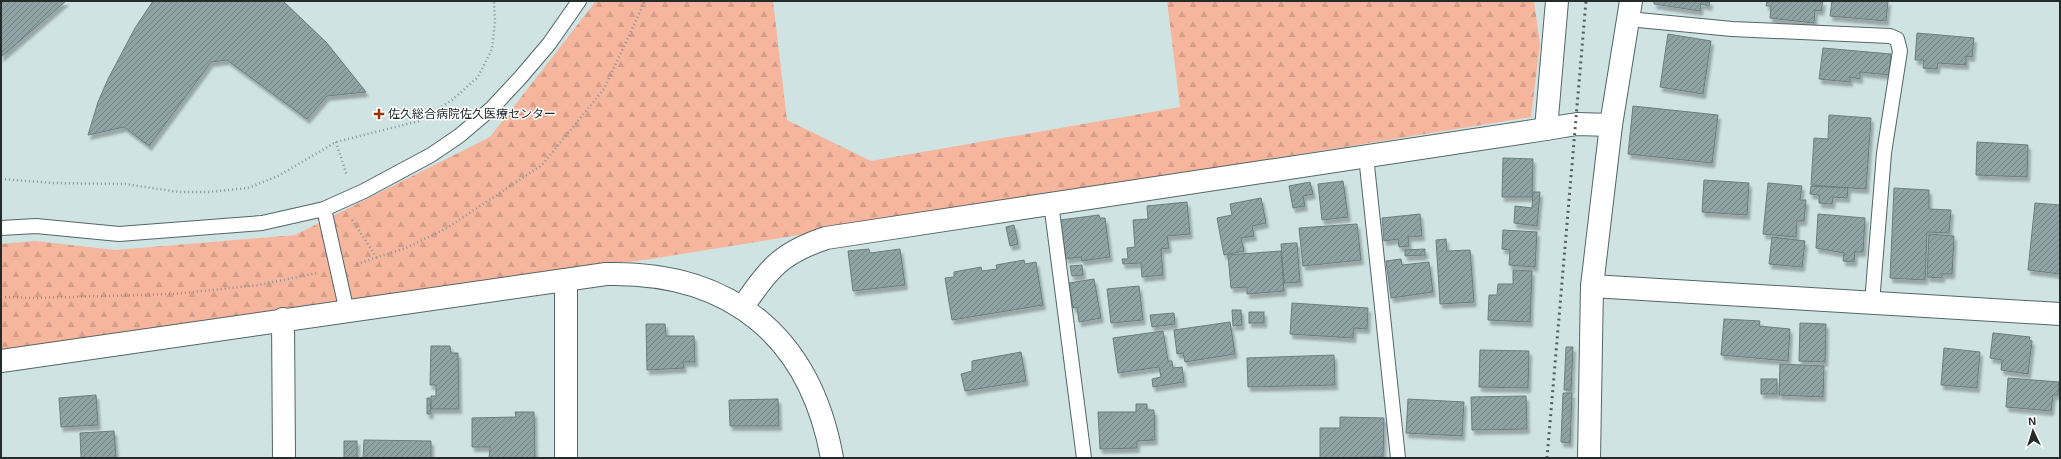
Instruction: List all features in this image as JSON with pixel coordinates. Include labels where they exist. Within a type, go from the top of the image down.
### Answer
[{"type":"street","points":[[1546,129],[1557,1]]},
{"type":"street","points":[[1589,458],[1592,286],[1611,125],[1630,10]]},
{"type":"street","points":[[742,308],[763,276],[789,253],[826,238],[1577,124],[1611,125]]},
{"type":"street","points":[[1,361],[283,319],[347,312],[606,274],[636,273],[672,278],[723,296],[761,321],[778,338],[806,378],[816,400],[827,432],[832,458]]},
{"type":"street","points":[[566,280],[566,458]]},
{"type":"street","points":[[1592,286],[2060,314]]},
{"type":"street","points":[[283,319],[284,458]]},
{"type":"lane","points":[[1,228],[36,226],[119,234],[262,223],[324,209],[364,191],[431,155],[459,136],[492,108],[520,78],[549,44],[579,1]]},
{"type":"lane","points":[[1630,10],[1732,29],[1890,36],[1897,39],[1900,51],[1884,153],[1872,303]]},
{"type":"lane","points":[[1366,156],[1398,458]]},
{"type":"lane","points":[[1051,203],[1084,458]]},
{"type":"lane","points":[[324,209],[336,270],[347,312]]},
{"type":"path","points":[[1,179],[53,183],[125,184],[179,192],[209,192],[248,188],[278,176],[336,142],[419,121],[452,100],[478,77],[492,49],[495,22],[494,1]]},
{"type":"path","points":[[354,265],[406,248],[447,228],[542,164],[604,88],[644,1]]},
{"type":"path","points":[[336,142],[348,182]]},
{"type":"path","points":[[352,220],[377,258]]},
{"type":"path","points":[[1,297],[174,294],[259,285],[323,271]]},
{"type":"green space","points":[[596,1],[773,1],[787,120],[871,161],[1180,107],[1167,1],[1534,1],[1540,44],[1531,117],[644,260],[1,350],[1,244],[35,241],[115,250],[295,235],[490,137]]},
{"type":"building","points":[[1,1],[66,1],[1,57]]},
{"type":"building","name":"佐久総合病院佐久医療センター","points":[[153,1],[283,1],[326,42],[366,92],[327,96],[307,119],[227,60],[211,62],[149,146],[124,127],[88,135],[98,102],[108,79],[135,28]]},
{"type":"building","points":[[1654,1],[1710,1],[1709,6],[1701,4],[1700,11],[1654,4]]},
{"type":"building","points":[[1767,1],[1823,1],[1821,11],[1815,10],[1814,23],[1770,18],[1771,6],[1766,6]]},
{"type":"building","points":[[1832,1],[1888,1],[1886,21],[1830,16]]},
{"type":"building","points":[[1917,33],[1974,38],[1972,57],[1966,56],[1966,65],[1938,63],[1937,69],[1923,68],[1924,60],[1915,60]]},
{"type":"building","points":[[1668,34],[1711,41],[1703,94],[1660,87]]},
{"type":"building","points":[[1823,48],[1891,54],[1889,75],[1860,72],[1860,79],[1850,77],[1850,82],[1819,79]]},
{"type":"building","points":[[1633,106],[1718,115],[1712,163],[1628,154]]},
{"type":"building","points":[[1829,115],[1871,118],[1866,189],[1811,185],[1814,138],[1828,139]]},
{"type":"building","points":[[1977,142],[2028,145],[2027,177],[1976,175]]},
{"type":"building","points":[[1503,158],[1533,159],[1532,197],[1502,197]]},
{"type":"building","points":[[1704,180],[1749,183],[1747,215],[1702,212]]},
{"type":"building","points":[[1343,181],[1348,217],[1322,220],[1318,184]]},
{"type":"building","points":[[1310,182],[1313,194],[1303,196],[1305,206],[1293,208],[1289,186]]},
{"type":"building","points":[[1768,183],[1802,186],[1800,200],[1806,200],[1804,221],[1797,221],[1796,237],[1763,234]]},
{"type":"building","points":[[1811,186],[1848,188],[1847,198],[1833,197],[1832,204],[1819,203],[1819,195],[1810,194]]},
{"type":"building","points":[[1894,188],[1929,190],[1929,209],[1951,210],[1949,233],[1927,232],[1925,280],[1890,278]]},
{"type":"building","points":[[1533,192],[1540,192],[1537,226],[1514,223],[1515,206],[1532,208]]},
{"type":"building","points":[[1261,198],[1266,223],[1252,226],[1254,236],[1241,238],[1244,251],[1224,255],[1217,218],[1232,215],[1230,204]]},
{"type":"building","points":[[1187,202],[1190,234],[1167,236],[1169,248],[1161,249],[1163,275],[1142,277],[1141,263],[1123,264],[1122,259],[1128,259],[1127,248],[1135,247],[1133,220],[1148,219],[1147,206]]},
{"type":"building","points":[[2035,203],[2060,205],[2060,274],[2028,270]]},
{"type":"building","points":[[1420,214],[1422,236],[1408,237],[1409,246],[1399,247],[1398,239],[1384,241],[1382,218]]},
{"type":"building","points":[[1818,214],[1865,218],[1863,252],[1855,252],[1854,262],[1843,261],[1844,253],[1816,248]]},
{"type":"building","points":[[1099,215],[1100,218],[1105,218],[1110,257],[1082,261],[1081,257],[1066,259],[1060,220]]},
{"type":"building","points":[[1357,224],[1361,260],[1303,266],[1299,228]]},
{"type":"building","points":[[1014,225],[1018,244],[1010,246],[1006,227]]},
{"type":"building","points":[[1503,230],[1537,232],[1535,267],[1509,265],[1510,250],[1502,249]]},
{"type":"building","points":[[1929,234],[1954,236],[1952,274],[1942,274],[1942,278],[1927,277]]},
{"type":"building","points":[[1772,237],[1805,241],[1802,267],[1769,264]]},
{"type":"building","points":[[1446,239],[1447,251],[1470,250],[1474,302],[1440,304],[1436,240]]},
{"type":"building","points":[[1297,243],[1300,282],[1284,283],[1281,244]]},
{"type":"building","points":[[869,249],[870,253],[900,249],[905,285],[853,291],[848,251]]},
{"type":"building","points":[[1425,249],[1425,255],[1405,256],[1405,250]]},
{"type":"building","points":[[1281,251],[1284,291],[1247,294],[1247,287],[1231,288],[1228,255]]},
{"type":"building","points":[[1401,259],[1402,265],[1429,262],[1433,292],[1391,298],[1386,261]]},
{"type":"building","points":[[1024,260],[1025,264],[1036,262],[1043,305],[952,320],[945,278],[954,277],[954,272],[981,267],[982,271],[997,269],[996,265]]},
{"type":"building","points":[[1082,265],[1083,275],[1072,276],[1070,266]]},
{"type":"building","points":[[1513,270],[1532,271],[1530,322],[1488,320],[1489,295],[1497,295],[1498,284],[1513,284]]},
{"type":"building","points":[[1094,279],[1101,318],[1079,322],[1077,307],[1073,308],[1069,283]]},
{"type":"building","points":[[1139,286],[1143,320],[1111,323],[1107,289]]},
{"type":"building","points":[[1292,303],[1368,308],[1367,329],[1354,328],[1353,338],[1290,334]]},
{"type":"building","points":[[1232,310],[1241,310],[1242,325],[1233,326]]},
{"type":"building","points":[[1249,312],[1264,312],[1264,323],[1249,323]]},
{"type":"building","points":[[1174,313],[1175,324],[1152,327],[1150,315]]},
{"type":"building","points":[[1724,319],[1760,321],[1759,326],[1790,329],[1788,361],[1721,355]]},
{"type":"building","points":[[1230,322],[1235,354],[1185,362],[1183,353],[1177,354],[1174,330]]},
{"type":"building","points":[[1800,323],[1826,324],[1825,362],[1799,361]]},
{"type":"building","points":[[646,324],[665,324],[666,336],[694,336],[695,362],[683,362],[684,368],[647,370]]},
{"type":"building","points":[[1163,331],[1168,361],[1172,361],[1173,368],[1182,367],[1184,382],[1153,387],[1152,379],[1161,377],[1159,367],[1118,373],[1113,338]]},
{"type":"building","points":[[1993,333],[2030,337],[2029,340],[2032,341],[2028,374],[2001,370],[2002,360],[1990,358]]},
{"type":"building","points":[[431,346],[450,346],[451,353],[458,353],[459,409],[431,409],[431,396],[436,396],[436,385],[430,385]]},
{"type":"building","points":[[1566,347],[1573,347],[1571,390],[1564,390]]},
{"type":"building","points":[[1944,348],[1980,352],[1977,388],[1941,385]]},
{"type":"building","points":[[1480,350],[1529,351],[1528,388],[1479,387]]},
{"type":"building","points":[[1021,352],[1026,381],[965,391],[961,374],[972,371],[972,361]]},
{"type":"building","points":[[1334,355],[1335,385],[1248,387],[1247,358]]},
{"type":"building","points":[[1780,364],[1824,366],[1823,397],[1779,395]]},
{"type":"building","points":[[2008,378],[2059,382],[2058,395],[2053,395],[2051,411],[2006,407]]},
{"type":"building","points":[[1761,379],[1777,379],[1777,394],[1761,394]]},
{"type":"building","points":[[1563,393],[1572,393],[1570,443],[1561,442]]},
{"type":"building","points":[[96,395],[98,425],[61,427],[59,398]]},
{"type":"building","points":[[1526,396],[1527,429],[1472,430],[1471,397]]},
{"type":"building","points":[[427,398],[430,398],[431,414],[427,414]]},
{"type":"building","points":[[778,399],[779,426],[730,426],[729,400]]},
{"type":"building","points":[[1408,399],[1464,402],[1462,436],[1406,433]]},
{"type":"building","points":[[1136,404],[1147,404],[1147,410],[1154,410],[1155,440],[1137,441],[1137,448],[1100,449],[1098,412],[1136,412]]},
{"type":"building","points":[[515,412],[534,412],[535,458],[489,458],[490,447],[472,447],[472,418],[516,417]]},
{"type":"building","points":[[1340,417],[1384,418],[1383,457],[1320,458],[1320,428],[1340,428]]},
{"type":"building","points":[[114,431],[116,458],[81,458],[80,433]]},
{"type":"building","points":[[364,440],[431,441],[431,458],[363,458]]},
{"type":"building","points":[[344,441],[357,441],[357,458],[344,458]]},
{"type":"railway","points":[[1547,458],[1586,1]]},
{"type":"place","name":"佐久総合病院佐久医療センター","points":[[379,114]]}]
